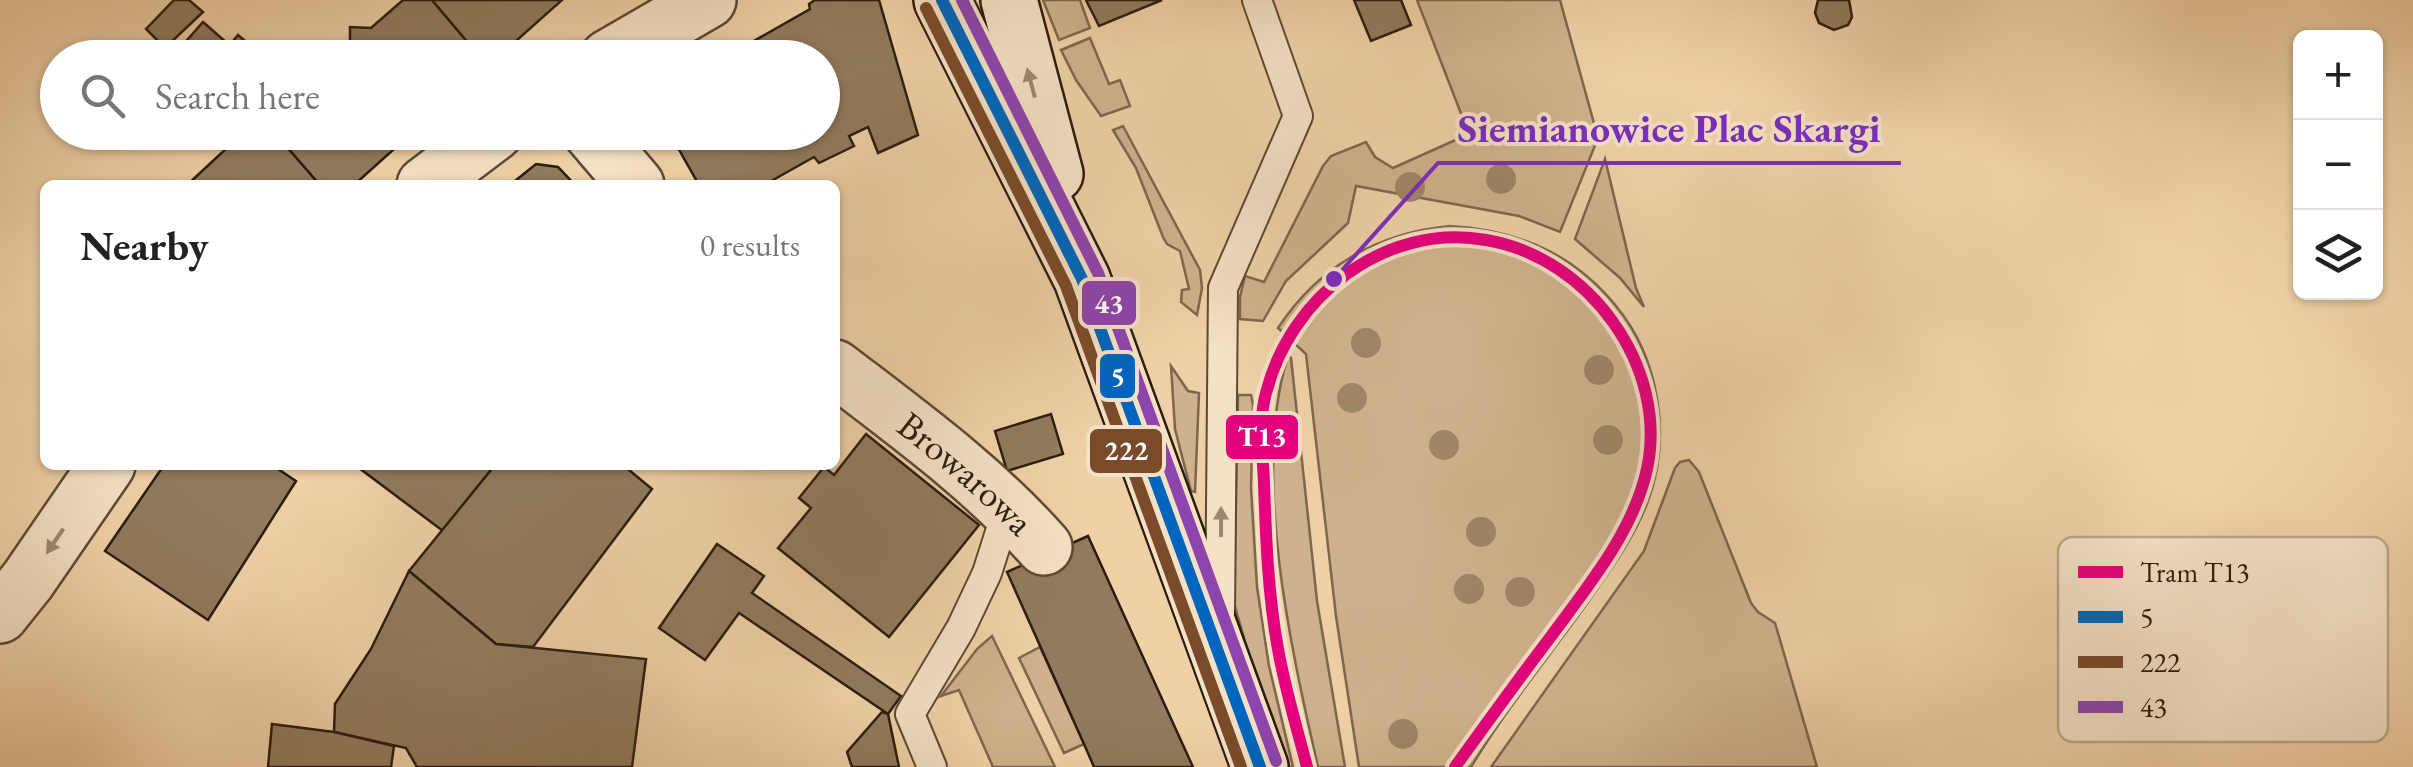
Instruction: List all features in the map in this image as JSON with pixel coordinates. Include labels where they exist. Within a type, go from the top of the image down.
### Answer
[{"type":"main road","points":[[608,40],[652,0]]},
{"type":"main road","points":[[639,40],[708,0]]},
{"type":"main road","points":[[942,0],[1082,279]]},
{"type":"main road","points":[[1009,0],[1082,279],[1260,767]]},
{"type":"main road","points":[[432,180],[471,150]]},
{"type":"main road","points":[[606,150],[632,180]]},
{"type":"main road","name":"Browarowa","points":[[840,372],[950,457],[1026,527]]},
{"type":"main road","points":[[0,615],[104,470]]},
{"type":"lane","points":[[1220,655],[1222,331],[1226,278],[1298,116],[1256,0]]},
{"type":"lane","points":[[932,767],[910,714],[968,615],[987,573],[1026,527]]},
{"type":"shaded area","points":[[1043,0],[1080,0],[1090,28],[1059,40]]},
{"type":"shaded area","points":[[1417,0],[1560,0],[1598,138],[1560,232],[1519,216],[1356,186],[1348,223],[1286,281],[1263,321],[1240,319],[1245,276],[1264,282],[1331,156],[1366,142],[1375,157],[1393,168],[1469,134]]},
{"type":"shaded area","points":[[1090,38],[1109,84],[1120,80],[1130,106],[1101,116],[1076,80],[1061,50]]},
{"type":"shaded area","points":[[1123,126],[1200,270],[1202,288],[1197,315],[1181,302],[1182,290],[1189,289],[1180,251],[1163,237],[1136,168],[1113,130]]},
{"type":"shaded area","points":[[1605,159],[1644,307],[1620,278],[1575,239]]},
{"type":"shaded area","points":[[1450,226],[1498,233],[1542,248],[1581,272],[1616,306],[1643,349],[1657,399],[1660,425],[1655,476],[1636,529],[1620,555],[1471,767],[1359,767],[1336,616],[1306,354],[1278,328],[1311,287],[1352,257],[1398,236]]},
{"type":"shaded area","points":[[1288,356],[1317,601],[1345,767],[1318,767],[1279,561],[1273,453]]},
{"type":"shaded area","points":[[1171,366],[1188,391],[1199,393],[1195,492],[1191,491],[1175,429]]},
{"type":"shaded area","points":[[1238,395],[1251,395],[1253,404],[1251,488],[1257,587],[1269,666],[1293,767],[1288,767],[1234,603]]},
{"type":"shaded area","points":[[1689,460],[1699,472],[1751,603],[1775,623],[1817,767],[1491,767],[1644,551],[1675,468]]},
{"type":"shaded area","points":[[992,636],[1055,767],[993,767],[959,690],[941,696],[977,649]]},
{"type":"shaded area","points":[[1040,647],[1084,744],[1064,753],[1019,658]]},
{"type":"building","points":[[174,0],[189,0],[203,12],[173,40],[157,40],[146,29]]},
{"type":"building","points":[[403,0],[432,0],[466,40],[350,40],[350,27],[371,28]]},
{"type":"building","points":[[432,0],[562,0],[517,40],[466,40]]},
{"type":"building","points":[[815,0],[879,0],[918,135],[878,153],[868,127],[849,136],[854,146],[819,163],[814,157],[773,180],[696,180],[679,150],[840,150],[840,40],[756,40],[810,9],[809,4]]},
{"type":"building","points":[[1086,0],[1162,0],[1099,26]]},
{"type":"building","points":[[1354,0],[1401,0],[1411,25],[1371,41]]},
{"type":"building","points":[[1818,0],[1849,0],[1852,17],[1848,25],[1834,30],[1819,23],[1815,13]]},
{"type":"building","points":[[203,22],[224,40],[187,40]]},
{"type":"building","points":[[225,150],[290,150],[316,180],[192,180]]},
{"type":"building","points":[[290,150],[393,150],[360,180],[316,180]]},
{"type":"building","points":[[536,164],[558,167],[570,180],[516,180]]},
{"type":"building","points":[[1051,414],[1063,454],[1007,471],[995,431]]},
{"type":"building","points":[[866,434],[979,525],[889,637],[778,548],[811,508],[799,498],[822,470],[834,475]]},
{"type":"building","points":[[161,470],[280,470],[296,481],[208,620],[105,551]]},
{"type":"building","points":[[362,470],[491,470],[443,531]]},
{"type":"building","points":[[491,470],[629,470],[652,489],[533,647],[496,644],[409,571]]},
{"type":"building","points":[[1088,536],[1193,767],[1094,767],[1007,572]]},
{"type":"building","points":[[717,544],[764,576],[752,593],[901,696],[888,714],[739,613],[705,660],[659,628]]},
{"type":"building","points":[[409,571],[496,644],[646,659],[632,767],[417,767],[406,748],[334,732],[335,704],[371,649]]},
{"type":"building","points":[[882,712],[888,714],[899,767],[852,767],[847,752]]},
{"type":"building","points":[[272,724],[334,732],[394,746],[391,767],[268,767]]},
{"type":"tram line","name":"T13","points":[[1307,767],[1284,679],[1272,608],[1262,438],[1266,393],[1278,358],[1296,326],[1347,274],[1378,255],[1412,243],[1449,237],[1486,240],[1523,251],[1558,269],[1588,293],[1633,356],[1646,393],[1651,431],[1640,493],[1620,537],[1455,767]]},
{"type":"transit line","name":"5","points":[[942,0],[1082,279],[1260,767]]},
{"type":"transit line","name":"43","points":[[962,0],[1098,273],[1276,761]]},
{"type":"transit line","name":"222","points":[[926,8],[1066,286],[1241,767]]},
{"type":"place","name":"Siemianowice Plac Skargi","points":[[1334,279]]}]
